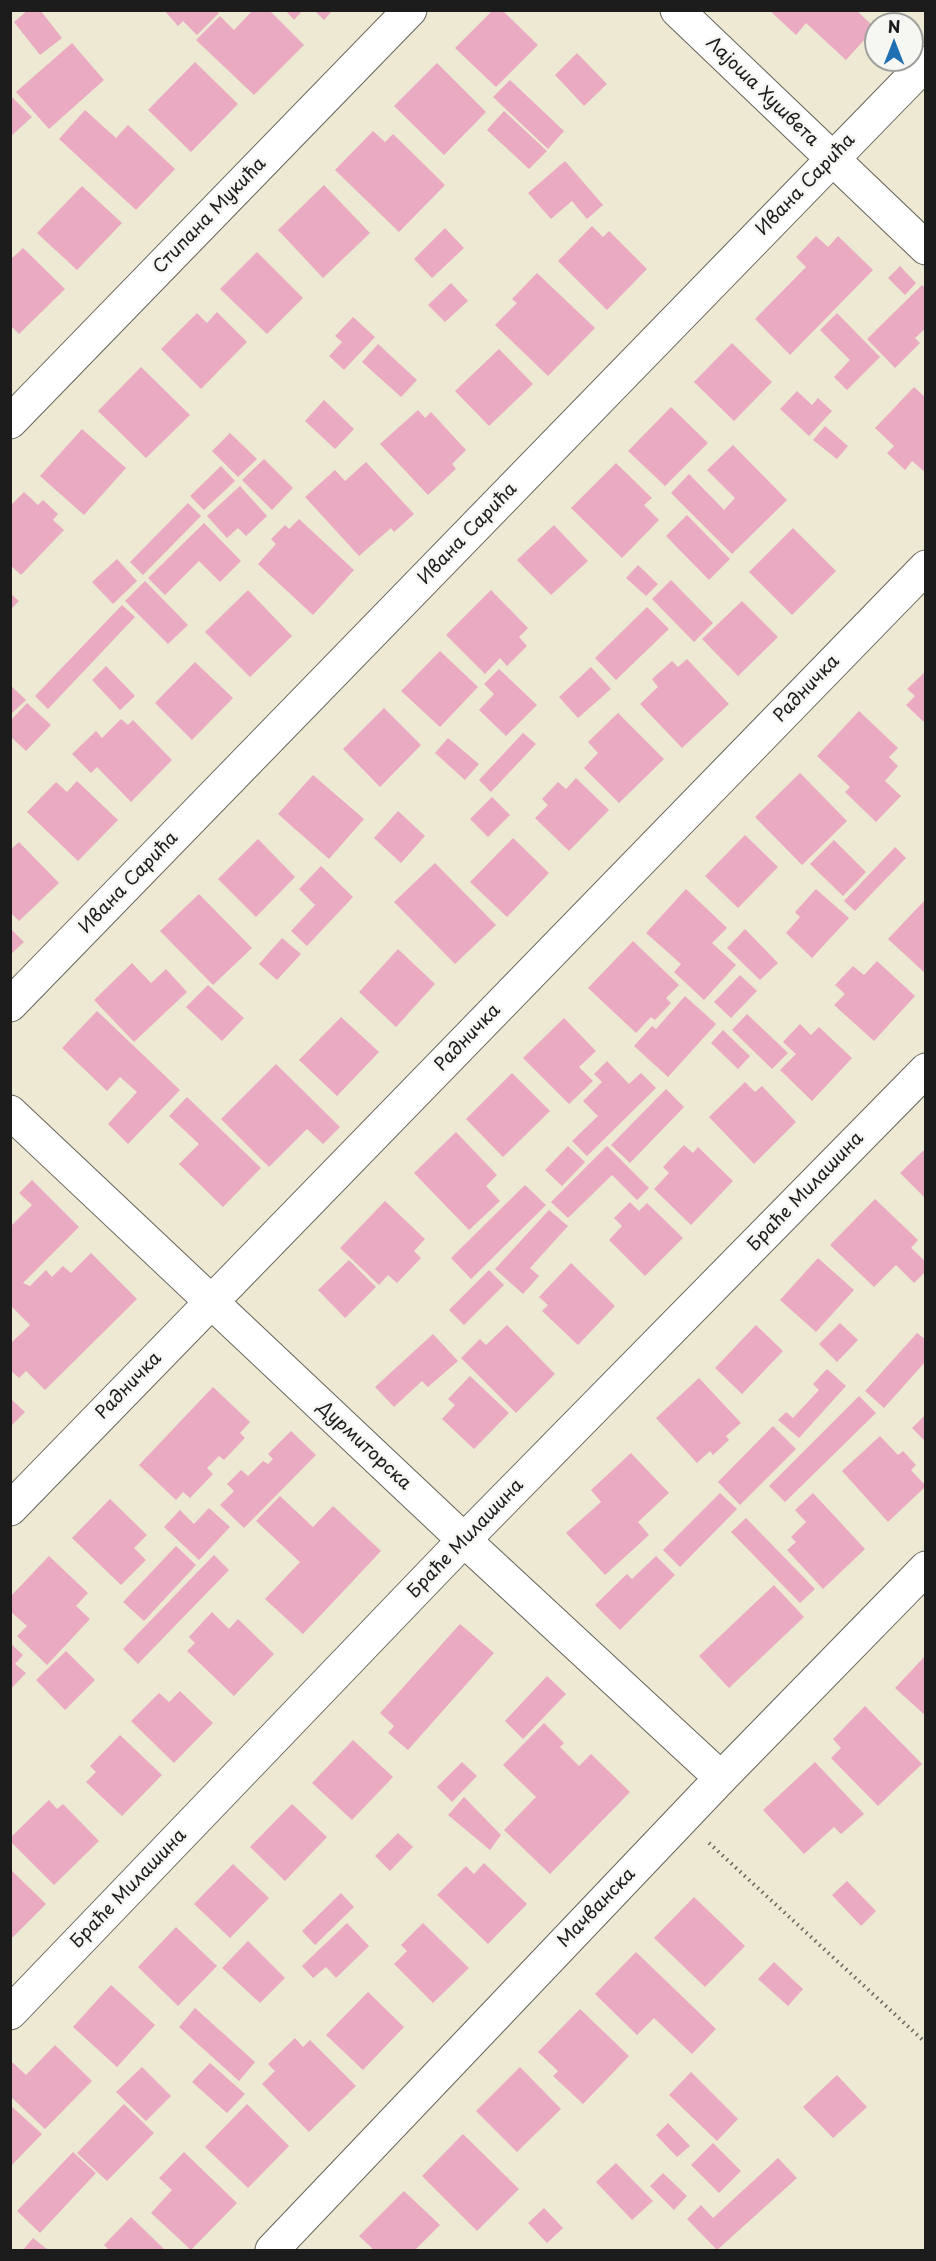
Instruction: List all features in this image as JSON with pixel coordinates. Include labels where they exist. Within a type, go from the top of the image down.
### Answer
[{"type":"street","name":"Стипана Мукића","points":[[10,422],[410,10]]},
{"type":"street","name":"Лајоша Хушвета","points":[[677,10],[926,248]]},
{"type":"street","name":"Ивана Сарића","points":[[10,1005],[926,63]]},
{"type":"street","name":"Радничка","points":[[10,1509],[926,567]]},
{"type":"street","name":"Браће Милашина","points":[[10,2013],[464,1540],[926,1070]]},
{"type":"street","name":"Дурмиторска","points":[[10,1112],[464,1540],[721,1778]]},
{"type":"street","name":"Мачванска","points":[[272,2250],[721,1778],[926,1568]]},
{"type":"path","points":[[682,1819],[926,2043]]},
{"type":"building","points":[[28,10],[40,10],[62,38],[40,55],[14,22]]},
{"type":"building","points":[[164,10],[216,10],[219,13],[197,35],[183,21],[178,26]]},
{"type":"building","points":[[253,10],[269,10],[304,45],[254,95],[196,40],[220,16],[234,30]]},
{"type":"building","points":[[285,10],[303,10],[294,20]]},
{"type":"building","points":[[314,10],[333,10],[324,20]]},
{"type":"building","points":[[493,10],[502,10],[538,45],[496,87],[455,48]]},
{"type":"building","points":[[769,10],[856,10],[864,18],[864,40],[846,60],[806,23],[796,35]]},
{"type":"building","points":[[72,43],[104,80],[49,129],[16,92]]},
{"type":"building","points":[[577,53],[607,84],[584,106],[555,75]]},
{"type":"building","points":[[195,62],[238,104],[191,152],[148,110]]},
{"type":"building","points":[[437,63],[486,112],[444,155],[394,106]]},
{"type":"building","points":[[510,80],[564,131],[548,149],[493,97]]},
{"type":"building","points":[[10,95],[32,117],[10,137]]},
{"type":"building","points":[[85,110],[116,138],[128,125],[175,169],[136,210],[59,139]]},
{"type":"building","points":[[504,111],[547,151],[529,169],[487,130]]},
{"type":"building","points":[[373,131],[385,142],[393,134],[445,185],[399,232],[335,170]]},
{"type":"building","points":[[565,161],[603,205],[587,219],[572,201],[551,219],[528,193]]},
{"type":"building","points":[[324,185],[370,233],[323,278],[278,230]]},
{"type":"building","points":[[82,186],[122,223],[77,270],[37,233]]},
{"type":"building","points":[[592,226],[603,237],[609,231],[647,269],[607,310],[558,261]]},
{"type":"building","points":[[445,228],[464,248],[432,278],[414,259]]},
{"type":"building","points":[[816,236],[828,247],[838,236],[873,270],[790,355],[755,319],[806,267],[796,257]]},
{"type":"building","points":[[23,248],[65,289],[19,334],[10,325],[10,260]]},
{"type":"building","points":[[257,252],[303,298],[267,334],[220,289]]},
{"type":"building","points":[[900,266],[916,283],[905,295],[888,278]]},
{"type":"building","points":[[537,273],[595,328],[548,376],[495,325],[517,303],[512,299]]},
{"type":"building","points":[[451,283],[468,301],[445,322],[428,305]]},
{"type":"building","points":[[922,285],[926,289],[926,328],[915,338],[920,343],[895,368],[867,339]]},
{"type":"building","points":[[217,312],[247,342],[201,389],[161,349],[197,313],[207,323]]},
{"type":"building","points":[[837,313],[880,357],[847,390],[834,377],[850,360],[820,330]]},
{"type":"building","points":[[353,317],[375,337],[344,370],[329,356],[342,342],[335,336]]},
{"type":"building","points":[[732,343],[772,382],[734,421],[694,382]]},
{"type":"building","points":[[378,344],[417,380],[401,397],[362,362]]},
{"type":"building","points":[[499,349],[533,384],[489,426],[455,391]]},
{"type":"building","points":[[141,367],[190,415],[146,458],[98,411]]},
{"type":"building","points":[[914,387],[926,398],[926,473],[912,461],[905,470],[887,453],[894,446],[875,428]]},
{"type":"building","points":[[797,391],[812,405],[818,398],[832,411],[809,436],[780,409]]},
{"type":"building","points":[[324,400],[354,429],[335,449],[305,421]]},
{"type":"building","points":[[671,407],[708,443],[665,486],[628,451]]},
{"type":"building","points":[[418,410],[425,418],[431,412],[466,450],[452,464],[456,469],[428,495],[380,444]]},
{"type":"building","points":[[825,426],[848,446],[837,459],[813,440]]},
{"type":"building","points":[[82,429],[126,468],[84,515],[40,476]]},
{"type":"building","points":[[230,433],[257,459],[238,477],[212,451]]},
{"type":"building","points":[[733,445],[787,500],[732,554],[671,493],[689,474],[724,510],[735,498],[707,470]]},
{"type":"building","points":[[264,459],[293,488],[272,510],[242,480]]},
{"type":"building","points":[[366,462],[414,514],[394,532],[391,528],[359,556],[305,497],[335,470],[345,481]]},
{"type":"building","points":[[616,463],[652,498],[644,505],[659,520],[622,558],[571,508]]},
{"type":"building","points":[[221,466],[235,481],[204,510],[190,496]]},
{"type":"building","points":[[240,486],[267,516],[246,536],[238,528],[227,538],[207,516]]},
{"type":"building","points":[[24,492],[38,505],[43,500],[58,514],[53,520],[64,530],[21,575],[10,565],[10,506]]},
{"type":"building","points":[[188,503],[201,516],[143,575],[130,562]]},
{"type":"building","points":[[687,515],[730,559],[709,580],[666,536]]},
{"type":"building","points":[[299,519],[354,570],[313,615],[258,564],[276,544],[271,539],[285,525],[289,529]]},
{"type":"building","points":[[204,523],[241,561],[220,582],[199,561],[165,595],[148,578]]},
{"type":"building","points":[[554,525],[588,561],[551,595],[517,560]]},
{"type":"building","points":[[793,528],[836,571],[792,615],[749,572]]},
{"type":"building","points":[[117,559],[137,581],[113,604],[92,582]]},
{"type":"building","points":[[638,565],[658,584],[646,596],[626,578]]},
{"type":"building","points":[[671,580],[713,623],[694,642],[652,599]]},
{"type":"building","points":[[145,581],[188,625],[168,644],[125,601]]},
{"type":"building","points":[[248,590],[292,636],[250,677],[205,632]]},
{"type":"building","points":[[491,590],[528,628],[519,637],[527,646],[507,666],[500,658],[485,674],[446,635]]},
{"type":"building","points":[[10,593],[19,601],[10,610]]},
{"type":"building","points":[[742,601],[778,637],[738,676],[702,639]]},
{"type":"building","points":[[122,605],[135,617],[48,709],[35,696]]},
{"type":"building","points":[[647,607],[669,629],[616,680],[595,658]]},
{"type":"building","points":[[440,651],[478,687],[440,727],[401,691]]},
{"type":"building","points":[[687,659],[729,704],[682,748],[640,704],[658,687],[652,679],[672,661],[678,667]]},
{"type":"building","points":[[195,662],[233,698],[192,740],[155,703]]},
{"type":"building","points":[[106,666],[135,696],[120,710],[92,680]]},
{"type":"building","points":[[591,667],[611,689],[578,718],[559,697]]},
{"type":"building","points":[[499,669],[537,705],[506,736],[479,710],[494,694],[484,684]]},
{"type":"building","points":[[926,671],[926,724],[906,705],[915,696],[907,689]]},
{"type":"building","points":[[10,685],[26,700],[10,715]]},
{"type":"building","points":[[27,703],[51,725],[26,751],[10,736],[10,721]]},
{"type":"building","points":[[384,708],[421,745],[380,787],[343,749]]},
{"type":"building","points":[[859,711],[898,748],[889,757],[898,766],[885,781],[901,796],[876,822],[845,792],[850,787],[817,756]]},
{"type":"building","points":[[618,713],[664,759],[619,803],[584,768],[598,753],[588,742]]},
{"type":"building","points":[[121,719],[128,725],[133,720],[172,760],[131,802],[97,767],[91,773],[72,754],[96,731],[102,738]]},
{"type":"building","points":[[523,733],[536,744],[491,792],[479,780]]},
{"type":"building","points":[[448,738],[479,764],[465,780],[435,753]]},
{"type":"building","points":[[800,773],[847,821],[802,865],[755,817]]},
{"type":"building","points":[[313,775],[364,819],[329,859],[278,814]]},
{"type":"building","points":[[576,778],[609,810],[569,851],[535,818],[548,805],[542,799],[558,782],[566,789]]},
{"type":"building","points":[[77,781],[118,820],[78,861],[27,812],[56,782],[67,792]]},
{"type":"building","points":[[492,797],[510,815],[488,837],[470,819]]},
{"type":"building","points":[[398,811],[425,836],[401,863],[374,838]]},
{"type":"building","points":[[745,835],[778,867],[738,908],[705,876]]},
{"type":"building","points":[[513,838],[549,873],[507,917],[470,882]]},
{"type":"building","points":[[258,839],[295,877],[256,917],[218,879]]},
{"type":"building","points":[[834,840],[866,872],[843,896],[810,864]]},
{"type":"building","points":[[19,842],[59,883],[19,921],[10,912],[10,850]]},
{"type":"building","points":[[895,847],[906,858],[855,911],[844,901]]},
{"type":"building","points":[[435,863],[496,925],[455,964],[394,902]]},
{"type":"building","points":[[321,866],[353,897],[307,946],[291,931],[315,905],[299,889]]},
{"type":"building","points":[[686,889],[727,928],[712,943],[736,965],[704,1000],[674,972],[681,964],[646,933]]},
{"type":"building","points":[[816,889],[849,918],[812,958],[786,933],[800,917],[795,912]]},
{"type":"building","points":[[199,894],[252,948],[213,985],[160,931]]},
{"type":"building","points":[[926,899],[926,974],[888,939]]},
{"type":"building","points":[[10,928],[24,942],[10,955]]},
{"type":"building","points":[[745,929],[778,963],[760,980],[727,948]]},
{"type":"building","points":[[282,938],[301,954],[277,980],[259,964]]},
{"type":"building","points":[[633,941],[679,985],[666,998],[671,1003],[655,1020],[651,1017],[636,1033],[588,988]]},
{"type":"building","points":[[398,949],[435,984],[396,1027],[359,992]]},
{"type":"building","points":[[877,961],[915,996],[874,1041],[834,1005],[845,994],[835,985],[853,966],[864,975]]},
{"type":"building","points":[[132,963],[151,983],[166,969],[187,992],[134,1042],[94,1000]]},
{"type":"building","points":[[740,975],[757,991],[731,1018],[714,1002]]},
{"type":"building","points":[[208,985],[244,1018],[222,1041],[186,1007]]},
{"type":"building","points":[[685,996],[716,1024],[668,1077],[634,1046],[652,1026],[656,1029]]},
{"type":"building","points":[[97,1011],[180,1090],[128,1144],[108,1124],[137,1092],[120,1077],[107,1091],[62,1048]]},
{"type":"building","points":[[747,1014],[788,1053],[772,1069],[732,1030]]},
{"type":"building","points":[[341,1017],[379,1052],[337,1096],[299,1060]]},
{"type":"building","points":[[564,1018],[596,1051],[579,1067],[593,1081],[569,1104],[523,1058]]},
{"type":"building","points":[[800,1024],[811,1035],[819,1027],[852,1058],[812,1101],[780,1070],[796,1054],[783,1042]]},
{"type":"building","points":[[723,1030],[750,1056],[738,1069],[711,1043]]},
{"type":"building","points":[[607,1061],[629,1084],[641,1073],[656,1088],[587,1156],[572,1141],[598,1116],[583,1101],[602,1082],[594,1074]]},
{"type":"building","points":[[276,1064],[340,1127],[323,1144],[307,1129],[269,1167],[221,1119]]},
{"type":"building","points":[[512,1073],[550,1111],[503,1157],[466,1119]]},
{"type":"building","points":[[745,1082],[755,1092],[762,1086],[796,1122],[754,1164],[709,1117]]},
{"type":"building","points":[[666,1089],[684,1107],[630,1163],[611,1145]]},
{"type":"building","points":[[187,1097],[261,1168],[223,1207],[179,1164],[199,1144],[169,1116]]},
{"type":"building","points":[[456,1132],[497,1175],[486,1186],[500,1201],[469,1230],[414,1173]]},
{"type":"building","points":[[684,1145],[693,1153],[698,1147],[733,1181],[691,1225],[654,1189],[669,1173],[663,1167]]},
{"type":"building","points":[[568,1146],[585,1162],[562,1186],[545,1170]]},
{"type":"building","points":[[607,1146],[649,1188],[637,1200],[612,1175],[568,1218],[551,1202]]},
{"type":"building","points":[[926,1148],[926,1199],[900,1173]]},
{"type":"building","points":[[32,1180],[79,1227],[23,1283],[30,1286],[46,1270],[52,1277],[63,1266],[71,1273],[91,1253],[137,1299],[45,1390],[26,1371],[19,1378],[10,1370],[10,1344],[30,1325],[10,1305],[10,1227],[32,1205],[19,1193]]},
{"type":"building","points":[[525,1185],[546,1205],[471,1279],[451,1258]]},
{"type":"building","points":[[875,1199],[918,1240],[911,1248],[926,1262],[926,1271],[914,1283],[896,1265],[874,1287],[830,1245]]},
{"type":"building","points":[[385,1201],[425,1239],[414,1251],[421,1258],[397,1283],[388,1275],[379,1285],[340,1248]]},
{"type":"building","points":[[630,1202],[639,1211],[647,1203],[683,1238],[645,1276],[609,1240],[622,1226],[614,1218]]},
{"type":"building","points":[[549,1210],[568,1226],[530,1268],[539,1276],[523,1294],[495,1269]]},
{"type":"building","points":[[818,1258],[854,1290],[816,1332],[780,1300]]},
{"type":"building","points":[[349,1260],[376,1287],[345,1318],[318,1290]]},
{"type":"building","points":[[571,1263],[615,1306],[578,1345],[542,1311],[548,1305],[539,1297]]},
{"type":"building","points":[[489,1270],[504,1285],[464,1325],[449,1310]]},
{"type":"building","points":[[840,1323],[858,1340],[837,1362],[819,1344]]},
{"type":"building","points":[[507,1325],[555,1374],[516,1413],[461,1358],[480,1339],[486,1345]]},
{"type":"building","points":[[756,1325],[783,1351],[742,1394],[715,1368]]},
{"type":"building","points":[[917,1333],[926,1340],[926,1361],[884,1408],[865,1391]]},
{"type":"building","points":[[433,1334],[458,1361],[428,1387],[422,1381],[394,1407],[375,1387]]},
{"type":"building","points":[[827,1369],[846,1386],[799,1438],[778,1420],[786,1412],[793,1418],[819,1390],[813,1384]]},
{"type":"building","points":[[470,1376],[509,1413],[474,1449],[442,1419],[455,1405],[448,1399]]},
{"type":"building","points":[[699,1378],[741,1423],[726,1436],[729,1440],[713,1455],[710,1451],[697,1463],[656,1418]]},
{"type":"building","points":[[213,1387],[250,1422],[240,1433],[245,1438],[224,1460],[219,1456],[207,1468],[213,1474],[190,1498],[183,1492],[176,1500],[139,1465]]},
{"type":"building","points":[[859,1396],[876,1413],[785,1502],[769,1486]]},
{"type":"building","points":[[10,1398],[25,1412],[10,1427]]},
{"type":"building","points":[[926,1414],[926,1442],[912,1428]]},
{"type":"building","points":[[773,1426],[796,1449],[740,1505],[718,1482]]},
{"type":"building","points":[[291,1431],[316,1455],[244,1528],[220,1505],[234,1491],[227,1484],[241,1470],[248,1476],[263,1461],[268,1464],[273,1459],[268,1454]]},
{"type":"building","points":[[880,1436],[898,1455],[903,1451],[916,1465],[911,1470],[926,1486],[888,1522],[842,1471]]},
{"type":"building","points":[[631,1453],[669,1493],[638,1522],[649,1535],[605,1575],[566,1533],[601,1502],[591,1490]]},
{"type":"building","points":[[720,1493],[737,1509],[680,1567],[663,1550]]},
{"type":"building","points":[[813,1493],[865,1549],[823,1589],[787,1550],[796,1542],[791,1537],[806,1522],[795,1510]]},
{"type":"building","points":[[280,1496],[313,1527],[333,1506],[381,1551],[303,1634],[265,1599],[300,1562],[256,1521]]},
{"type":"building","points":[[110,1499],[147,1535],[134,1548],[146,1560],[121,1585],[72,1538]]},
{"type":"building","points":[[209,1508],[230,1527],[199,1560],[164,1527],[180,1510],[194,1524]]},
{"type":"building","points":[[746,1518],[815,1589],[800,1603],[731,1532]]},
{"type":"building","points":[[176,1546],[196,1565],[144,1621],[123,1602]]},
{"type":"building","points":[[214,1555],[229,1570],[138,1664],[123,1649]]},
{"type":"building","points":[[49,1556],[88,1593],[76,1606],[90,1619],[47,1665],[17,1636],[27,1626],[10,1611],[10,1597]]},
{"type":"building","points":[[656,1556],[675,1575],[620,1630],[595,1605],[627,1574],[632,1579]]},
{"type":"building","points":[[774,1585],[804,1617],[729,1688],[699,1656]]},
{"type":"building","points":[[212,1612],[229,1629],[238,1619],[274,1654],[234,1696],[187,1651],[195,1643],[189,1637]]},
{"type":"building","points":[[460,1624],[494,1653],[408,1750],[388,1733],[394,1726],[380,1713]]},
{"type":"building","points":[[10,1643],[23,1655],[15,1664],[26,1673],[10,1690]]},
{"type":"building","points":[[66,1651],[95,1680],[65,1710],[36,1680]]},
{"type":"building","points":[[926,1655],[926,1716],[895,1688]]},
{"type":"building","points":[[547,1676],[566,1694],[523,1739],[505,1721]]},
{"type":"building","points":[[180,1691],[213,1723],[174,1763],[131,1721],[159,1693],[169,1702]]},
{"type":"building","points":[[865,1706],[922,1764],[878,1806],[831,1758],[841,1748],[833,1739]]},
{"type":"building","points":[[544,1723],[564,1743],[560,1747],[579,1766],[591,1754],[630,1792],[550,1874],[504,1830],[536,1797],[503,1765]]},
{"type":"building","points":[[120,1735],[162,1775],[122,1816],[86,1782],[96,1772],[90,1766]]},
{"type":"building","points":[[353,1740],[393,1777],[352,1820],[312,1783]]},
{"type":"building","points":[[462,1762],[477,1776],[452,1802],[437,1787]]},
{"type":"building","points":[[815,1762],[864,1814],[841,1834],[834,1827],[804,1854],[763,1810]]},
{"type":"building","points":[[464,1797],[501,1835],[490,1850],[448,1815]]},
{"type":"building","points":[[49,1800],[57,1809],[63,1804],[99,1841],[54,1885],[10,1841],[10,1838]]},
{"type":"building","points":[[292,1804],[327,1837],[285,1881],[250,1847]]},
{"type":"building","points":[[398,1833],[413,1847],[390,1871],[375,1856]]},
{"type":"building","points":[[484,1863],[527,1904],[488,1944],[437,1895],[466,1866],[474,1874]]},
{"type":"building","points":[[233,1864],[269,1898],[230,1938],[194,1904]]},
{"type":"building","points":[[10,1869],[46,1904],[10,1940]]},
{"type":"building","points":[[847,1881],[876,1911],[861,1926],[832,1895]]},
{"type":"building","points":[[341,1893],[354,1907],[315,1945],[302,1931]]},
{"type":"building","points":[[694,1897],[745,1946],[705,1987],[654,1938]]},
{"type":"building","points":[[347,1923],[369,1946],[336,1978],[326,1967],[313,1978],[302,1966]]},
{"type":"building","points":[[423,1923],[469,1968],[433,2003],[394,1964],[407,1951],[401,1945]]},
{"type":"building","points":[[176,1927],[217,1966],[178,2006],[138,1967]]},
{"type":"building","points":[[248,1941],[285,1978],[260,2003],[222,1968]]},
{"type":"building","points":[[636,1952],[716,2029],[692,2054],[654,2018],[637,2035],[595,1994]]},
{"type":"building","points":[[774,1962],[803,1989],[788,2006],[758,1979]]},
{"type":"building","points":[[111,1985],[155,2025],[117,2067],[73,2027]]},
{"type":"building","points":[[368,1992],[404,2027],[363,2070],[326,2035]]},
{"type":"building","points":[[195,2008],[255,2062],[239,2081],[179,2027]]},
{"type":"building","points":[[580,2009],[629,2056],[583,2104],[553,2076],[558,2071],[538,2052]]},
{"type":"building","points":[[295,2038],[303,2047],[310,2040],[356,2086],[309,2132],[262,2084],[275,2071],[268,2064]]},
{"type":"building","points":[[55,2045],[92,2081],[45,2129],[10,2096],[10,2063],[12,2062],[26,2075]]},
{"type":"building","points":[[210,2063],[245,2094],[227,2113],[192,2082]]},
{"type":"building","points":[[142,2067],[171,2096],[146,2121],[116,2092]]},
{"type":"building","points":[[520,2067],[561,2109],[517,2152],[476,2111]]},
{"type":"building","points":[[691,2072],[738,2119],[717,2141],[669,2095]]},
{"type":"building","points":[[837,2075],[867,2107],[833,2138],[803,2107]]},
{"type":"building","points":[[124,2104],[154,2133],[107,2181],[77,2153]]},
{"type":"building","points":[[247,2104],[289,2146],[248,2188],[205,2147]]},
{"type":"building","points":[[10,2105],[42,2134],[10,2167]]},
{"type":"building","points":[[668,2123],[690,2146],[677,2157],[656,2135]]},
{"type":"building","points":[[463,2134],[519,2189],[477,2231],[422,2176]]},
{"type":"building","points":[[713,2143],[741,2171],[719,2193],[691,2165]]},
{"type":"building","points":[[73,2152],[96,2173],[40,2233],[17,2211]]},
{"type":"building","points":[[184,2152],[237,2203],[191,2250],[151,2213],[172,2190],[159,2178]]},
{"type":"building","points":[[778,2158],[797,2178],[717,2250],[687,2219],[701,2205],[713,2218]]},
{"type":"building","points":[[616,2163],[653,2201],[632,2220],[596,2182]]},
{"type":"building","points":[[663,2173],[687,2196],[674,2210],[650,2186]]},
{"type":"building","points":[[404,2191],[440,2225],[415,2250],[374,2250],[359,2236]]},
{"type":"building","points":[[544,2208],[563,2228],[547,2243],[528,2223]]},
{"type":"building","points":[[131,2217],[165,2250],[109,2250],[104,2245]]},
{"type":"building","points":[[33,2238],[48,2250],[23,2250]]}]
